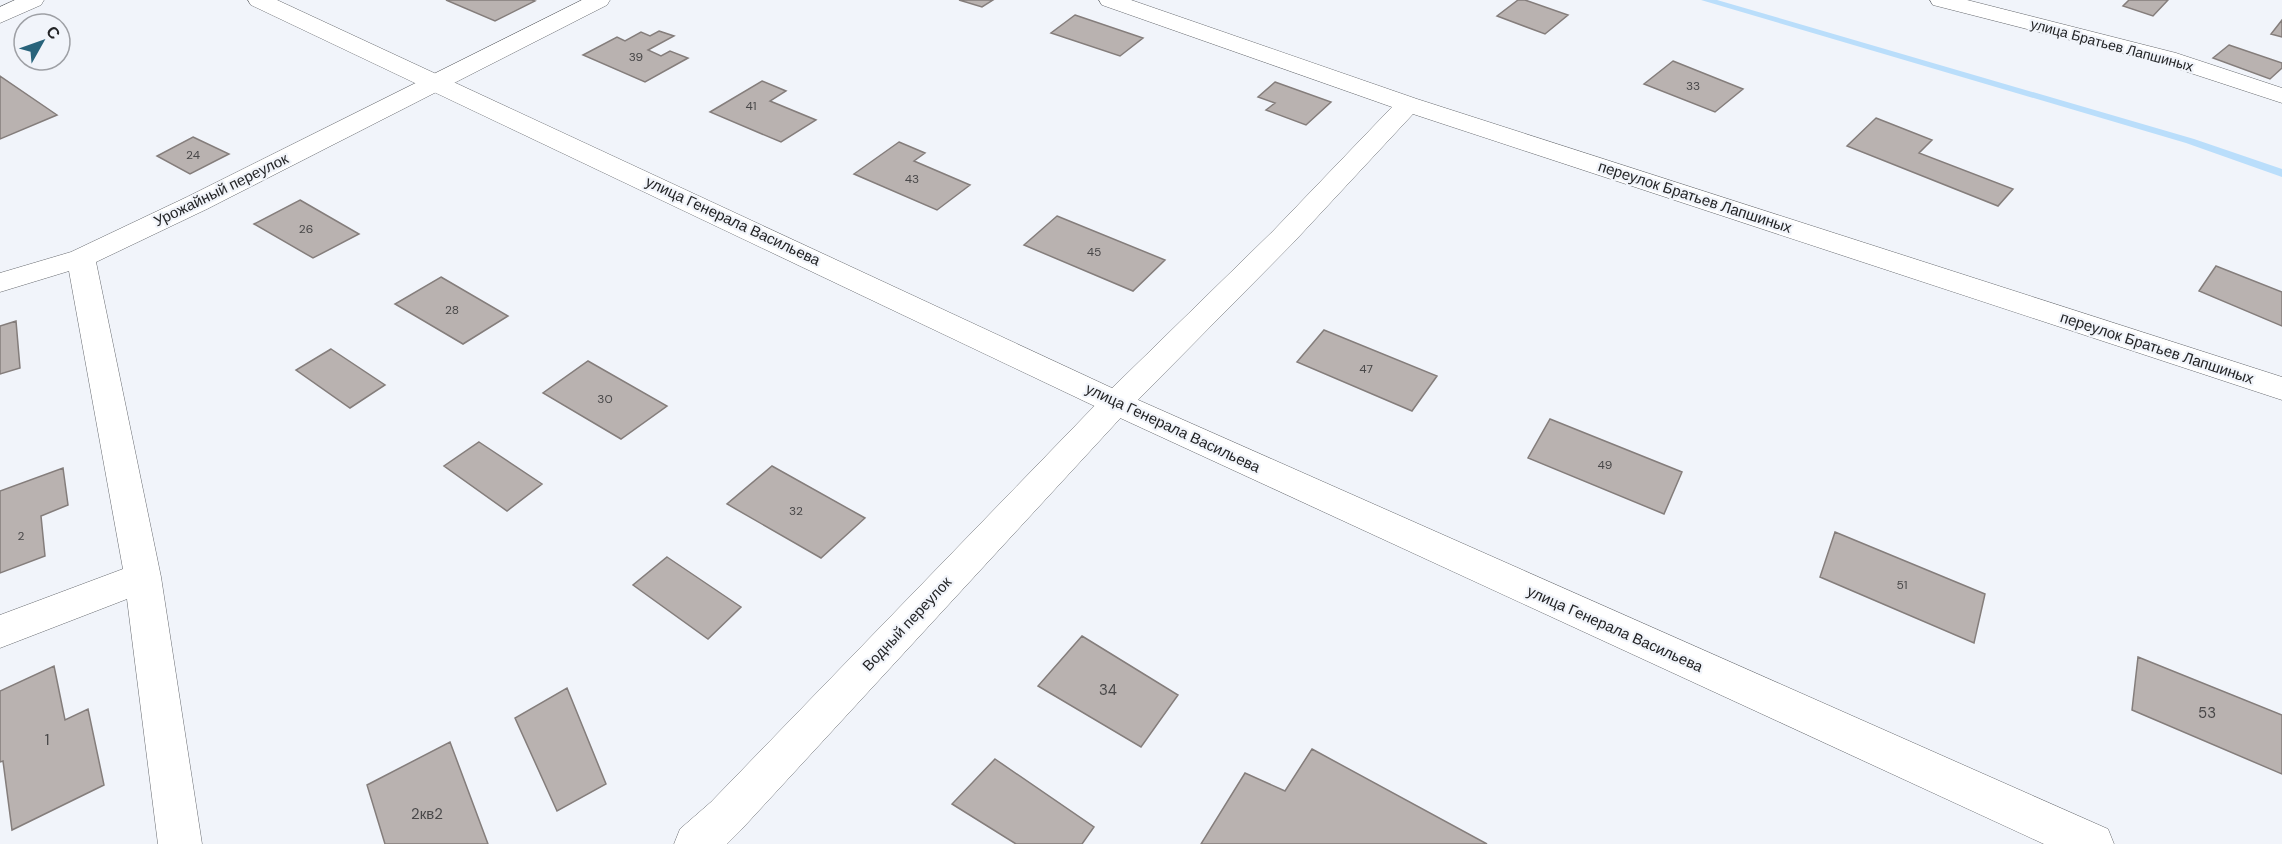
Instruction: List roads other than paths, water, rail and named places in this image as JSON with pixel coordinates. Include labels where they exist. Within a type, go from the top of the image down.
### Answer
[{"type":"street","points":[[0,16],[33,0]]},
{"type":"street","name":"улица Генерала Васильева","points":[[259,0],[436,81],[1116,403],[2092,844]]},
{"type":"street","name":"Урожайный переулок","points":[[0,283],[81,258],[197,203],[599,0]]},
{"type":"street","name":"переулок Братьев Лапшиных","points":[[1110,0],[1408,104],[2282,389]]},
{"type":"street","name":"улица Братьев Лапшиных","points":[[1941,0],[2168,58],[2282,96]]},
{"type":"street","name":"Водный переулок","points":[[696,844],[734,807],[1116,403],[1283,237],[1408,104]]},
{"type":"street","points":[[81,258],[143,577],[180,844]]},
{"type":"street","points":[[0,632],[143,577]]},
{"type":"waterway","points":[[1706,0],[2190,141],[2282,173]]}]
